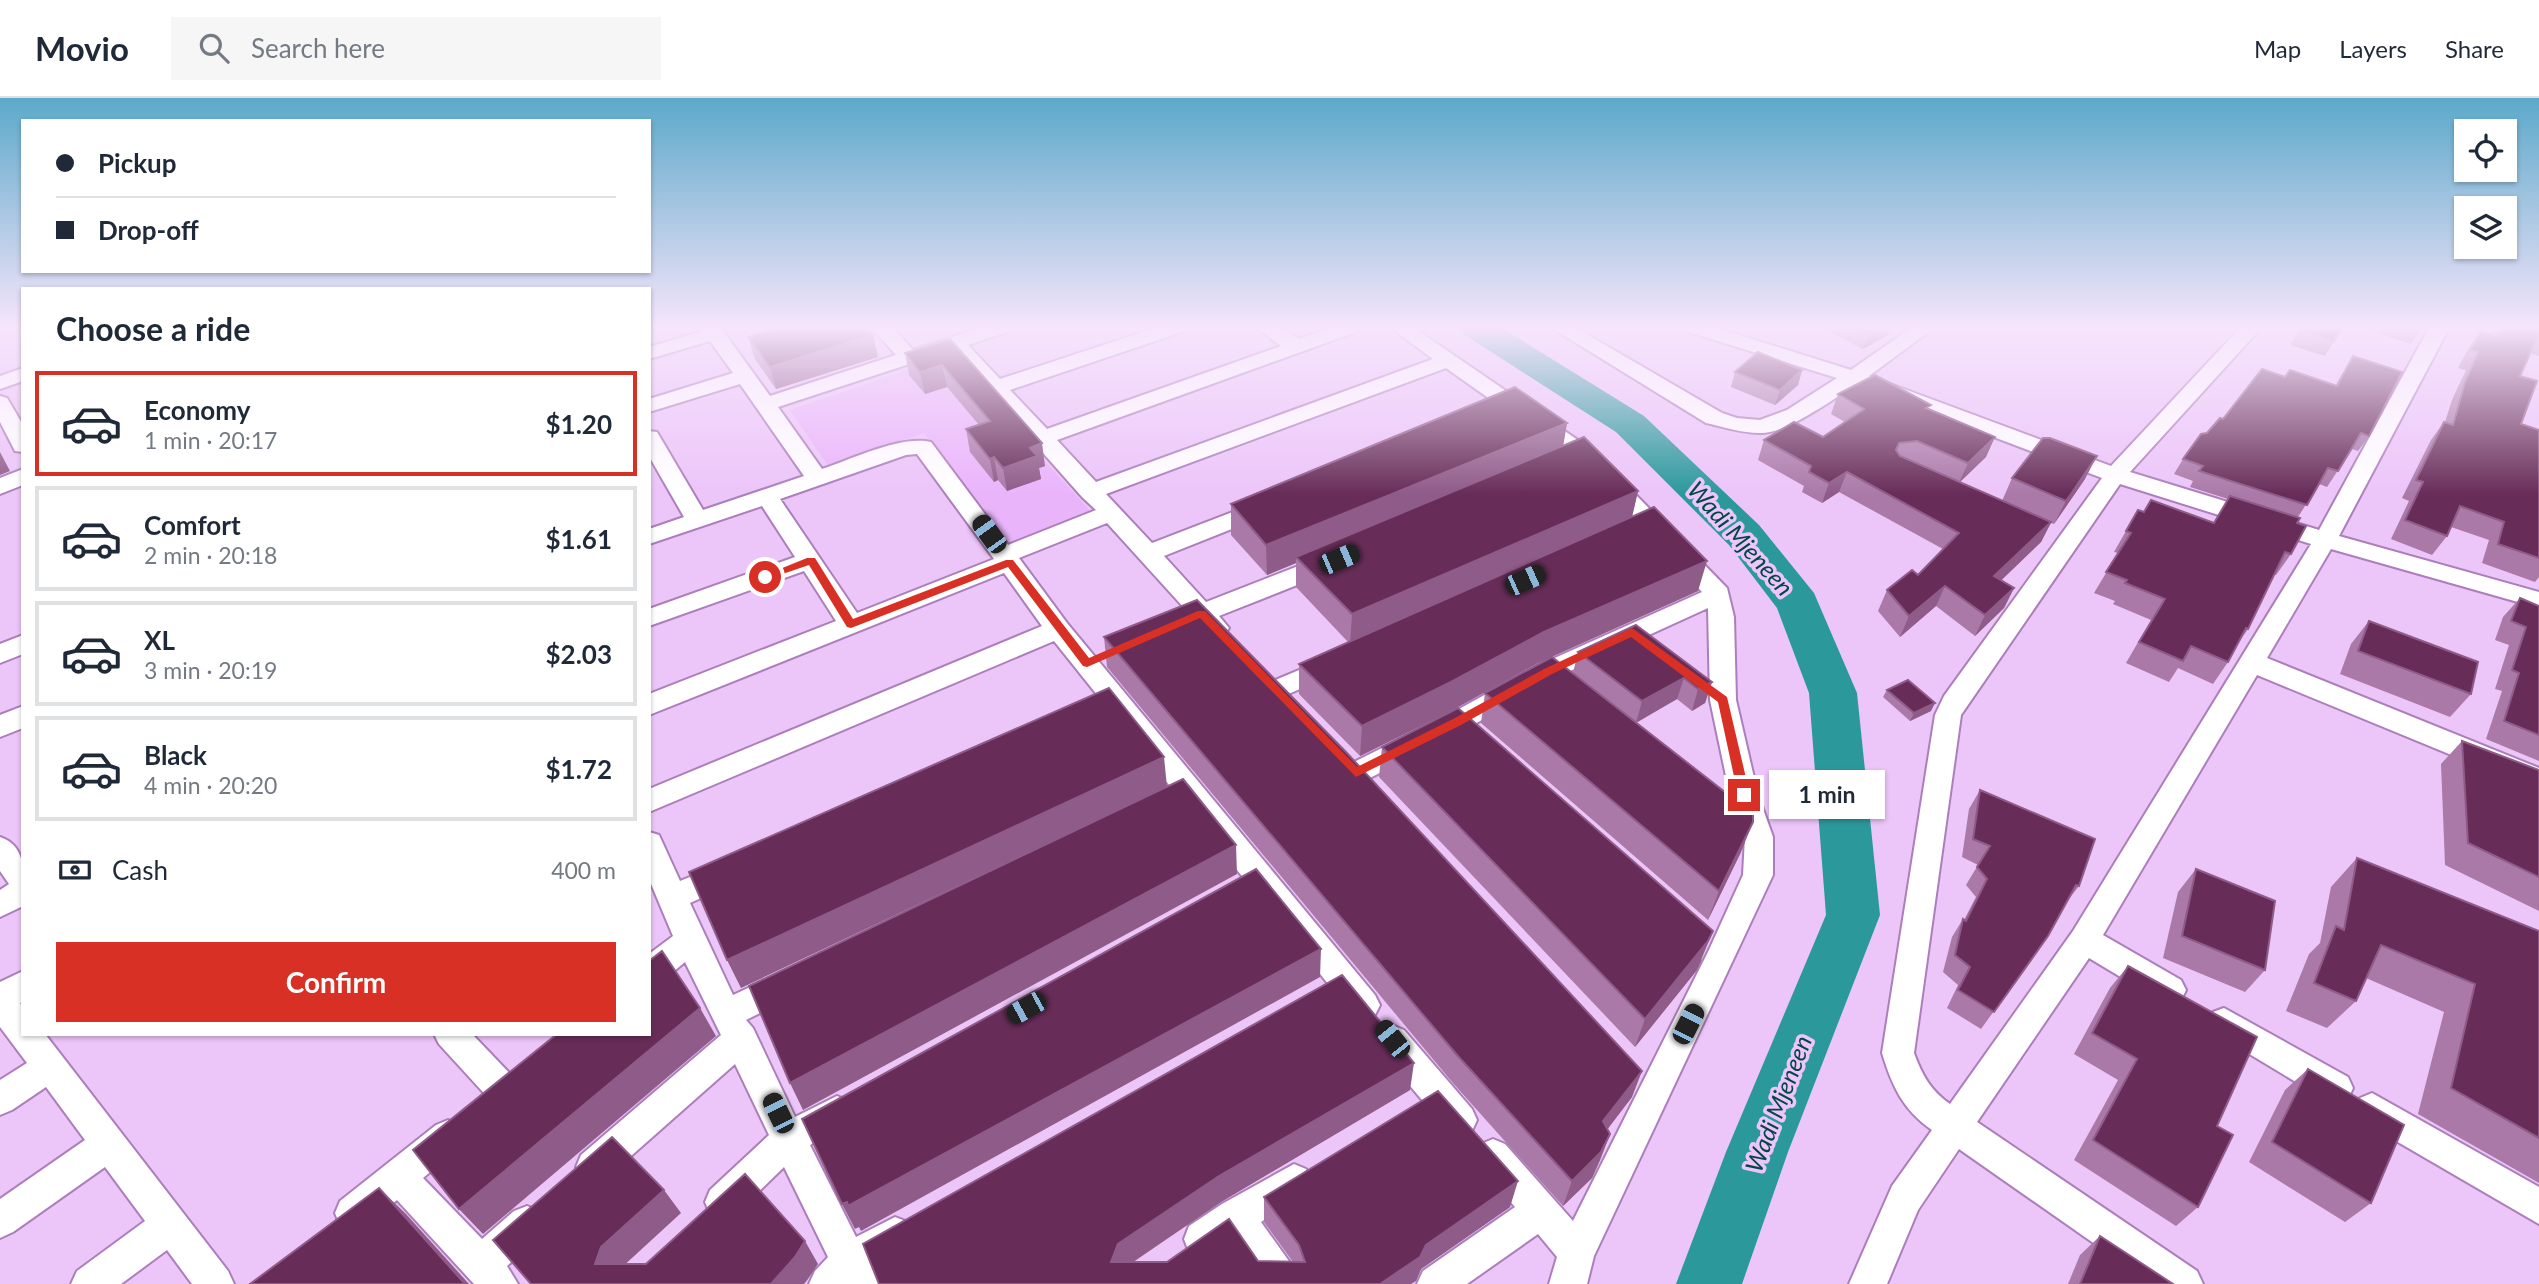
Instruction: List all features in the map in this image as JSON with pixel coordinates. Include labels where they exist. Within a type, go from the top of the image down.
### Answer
[{"type":"street","points":[[651,406],[721,383]]},
{"type":"street","points":[[749,383],[817,478]]},
{"type":"street","points":[[764,405],[829,383]]},
{"type":"street","points":[[995,383],[1090,492],[1230,642]]},
{"type":"street","points":[[998,387],[1009,383]]},
{"type":"street","points":[[1043,438],[1193,383]]},
{"type":"street","points":[[1090,492],[1386,383]]},
{"type":"street","points":[[1472,383],[1499,410],[1583,454],[1637,530],[1718,594],[1722,617],[1713,693],[1759,837],[1758,875],[1712,946],[1644,1083],[1577,1252],[1568,1284]]},
{"type":"street","points":[[1655,383],[1714,418],[1762,427],[1794,414],[1843,383]]},
{"type":"street","points":[[1870,383],[2115,475],[2325,540],[2539,600]]},
{"type":"street","points":[[2184,1284],[1926,1107],[1907,1081],[1898,1053],[1948,715],[1953,703],[2115,475],[2200,383]]},
{"type":"street","points":[[1868,1284],[1905,1198],[2084,940],[2325,540],[2409,383]]},
{"type":"street","points":[[0,402],[16,421],[21,439]]},
{"type":"street","points":[[651,444],[657,465],[696,520]]},
{"type":"street","points":[[651,536],[903,449],[923,447],[1058,629],[1087,663],[1105,707],[1333,989],[1426,1102],[1541,1210],[1577,1252]]},
{"type":"street","points":[[1558,465],[1583,454]]},
{"type":"street","points":[[0,487],[21,477]]},
{"type":"street","points":[[767,496],[851,624]]},
{"type":"street","points":[[1149,553],[1284,500]]},
{"type":"street","points":[[651,704],[851,624],[1110,513]]},
{"type":"street","points":[[2044,531],[2068,542]]},
{"type":"street","points":[[1163,630],[1353,552]]},
{"type":"street","points":[[651,617],[811,560]]},
{"type":"street","points":[[1374,793],[1347,763],[1467,731],[1559,680],[1642,639],[1718,594]]},
{"type":"street","points":[[651,800],[1058,629]]},
{"type":"street","points":[[0,654],[21,645]]},
{"type":"street","points":[[1087,663],[1112,652]]},
{"type":"street","points":[[1258,671],[1286,699],[1351,657]]},
{"type":"street","points":[[2251,662],[2539,780]]},
{"type":"street","points":[[0,727],[21,717]]},
{"type":"street","points":[[1717,804],[1759,837]]},
{"type":"street","points":[[0,849],[21,877]]},
{"type":"street","points":[[651,852],[690,940],[790,1138],[846,1276],[922,1220]]},
{"type":"street","points":[[671,898],[748,864]]},
{"type":"street","points":[[0,905],[21,892]]},
{"type":"street","points":[[651,971],[690,940]]},
{"type":"street","points":[[2084,940],[2539,1207]]},
{"type":"street","points":[[398,1176],[489,1274],[564,1192],[734,1026],[814,972]]},
{"type":"street","points":[[21,986],[0,1001],[21,1029]]},
{"type":"street","points":[[26,1036],[215,1284]]},
{"type":"street","points":[[326,1234],[496,1097],[451,1036]]},
{"type":"street","points":[[0,1099],[50,1066]]},
{"type":"street","points":[[703,1220],[790,1138],[863,1098]]},
{"type":"street","points":[[0,1220],[109,1144]]},
{"type":"street","points":[[1181,1254],[1235,1216],[1318,1167]]},
{"type":"street","points":[[1436,1284],[1541,1210]]},
{"type":"street","points":[[1235,1216],[1283,1284]]},
{"type":"street","points":[[90,1284],[170,1224]]},
{"type":"shaded area","points":[[868,383],[974,383],[1094,515],[1010,547],[924,433],[829,467],[790,410]]},
{"type":"building","points":[[958,383],[989,383],[1042,443],[1030,448],[1037,456],[1003,468],[994,457],[990,459],[966,429],[990,421]]},
{"type":"building","points":[[1763,383],[1787,383],[1780,390]]},
{"type":"building","points":[[1859,383],[1891,383],[1931,405],[1926,408],[1995,437],[1968,463],[1917,441],[1899,443],[1896,450],[1900,456],[2051,522],[1994,576],[2014,588],[1985,615],[1945,586],[1909,616],[1887,590],[1912,570],[1918,575],[1959,533],[1847,472],[1829,483],[1809,472],[1811,466],[1764,440],[1794,422],[1823,437],[1864,409],[1838,394]]},
{"type":"building","points":[[2251,383],[2329,383],[2337,386],[2338,383],[2396,383],[2369,436],[2361,433],[2338,471],[2328,468],[2307,505],[2199,471],[2203,466],[2183,459],[2201,434],[2207,433],[2220,418],[2223,419]]},
{"type":"building","points":[[2465,383],[2536,383],[2521,424],[2539,430],[2539,558],[2498,544],[2504,522],[2460,506],[2447,536],[2405,520],[2423,482],[2416,480],[2444,422],[2453,425]]},
{"type":"building","points":[[1515,387],[1567,423],[1266,545],[1231,504]]},
{"type":"building","points":[[1584,437],[1638,491],[1352,614],[1296,557]]},
{"type":"building","points":[[2043,438],[2050,438],[2097,456],[2066,501],[2012,478]]},
{"type":"building","points":[[2230,496],[2300,518],[2297,523],[2306,526],[2291,554],[2285,552],[2248,629],[2246,628],[2228,662],[2191,646],[2183,661],[2139,642],[2165,599],[2106,572],[2131,533],[2126,531],[2138,510],[2144,512],[2151,500],[2214,523]]},
{"type":"building","points":[[1654,507],[1707,561],[1544,632],[1362,726],[1299,664]]},
{"type":"building","points":[[2520,598],[2539,606],[2539,735],[2504,721],[2519,673],[2512,670],[2526,627],[2511,621]]},
{"type":"building","points":[[1197,600],[1346,752],[1642,1071],[1603,1121],[1610,1134],[1601,1152],[1572,1181],[1457,1055],[1104,637]]},
{"type":"building","points":[[2369,621],[2478,662],[2471,694],[2358,651]]},
{"type":"building","points":[[1636,625],[1712,682],[1698,689],[1684,678],[1642,701],[1578,652]]},
{"type":"building","points":[[1552,657],[1753,814],[1753,822],[1719,891],[1485,693]]},
{"type":"building","points":[[1908,680],[1935,703],[1914,713],[1887,690]]},
{"type":"building","points":[[1109,688],[1164,757],[727,960],[689,872]]},
{"type":"building","points":[[1458,708],[1713,931],[1708,941],[1645,1019],[1382,747]]},
{"type":"building","points":[[2462,741],[2539,770],[2539,877],[2468,843]]},
{"type":"building","points":[[1183,779],[1236,845],[790,1083],[749,986]]},
{"type":"building","points":[[1980,790],[2095,839],[2079,886],[2076,885],[2048,936],[1994,1012],[1958,990],[1970,967],[1955,955],[1963,919],[1966,921],[1987,879],[1977,867],[1990,846],[1973,839]]},
{"type":"building","points":[[2357,858],[2539,931],[2539,1138],[2451,1088],[2475,984],[2381,945],[2356,1001],[2314,983],[2336,926],[2344,930]]},
{"type":"building","points":[[1256,869],[1321,949],[848,1206],[847,1202],[842,1204],[802,1119]]},
{"type":"building","points":[[2196,869],[2275,901],[2265,970],[2182,936]]},
{"type":"building","points":[[662,951],[700,1008],[459,1209],[413,1150],[555,1036],[651,1036],[651,959]]},
{"type":"building","points":[[2128,966],[2257,1037],[2217,1126],[2233,1135],[2198,1207],[2093,1140],[2137,1059],[2092,1033]]},
{"type":"building","points":[[1342,975],[1414,1063],[1219,1176],[1118,1244],[1111,1262],[1167,1262],[1229,1219],[1258,1261],[1305,1262],[1299,1245],[1264,1197],[1438,1091],[1518,1181],[1426,1245],[1420,1257],[1380,1284],[879,1284],[863,1244]]},
{"type":"building","points":[[2308,1069],[2404,1125],[2371,1203],[2272,1142]]},
{"type":"building","points":[[612,1137],[664,1190],[601,1247],[595,1264],[646,1264],[745,1174],[805,1241],[771,1284],[531,1284],[493,1240]]},
{"type":"building","points":[[379,1188],[465,1284],[250,1284]]},
{"type":"building","points":[[2100,1236],[2173,1284],[2080,1284]]},
{"type":"waterway","name":"Wadi Mjeneen","points":[[1565,383],[1630,424],[1744,535],[1798,604],[1833,693],[1853,915],[1757,1152],[1709,1284]]},
{"type":"route","points":[[765,577],[811,560],[851,624],[1010,562],[1058,629],[1087,663],[1201,613],[1356,773],[1457,722],[1548,671],[1632,632],[1723,700],[1744,795]]}]
